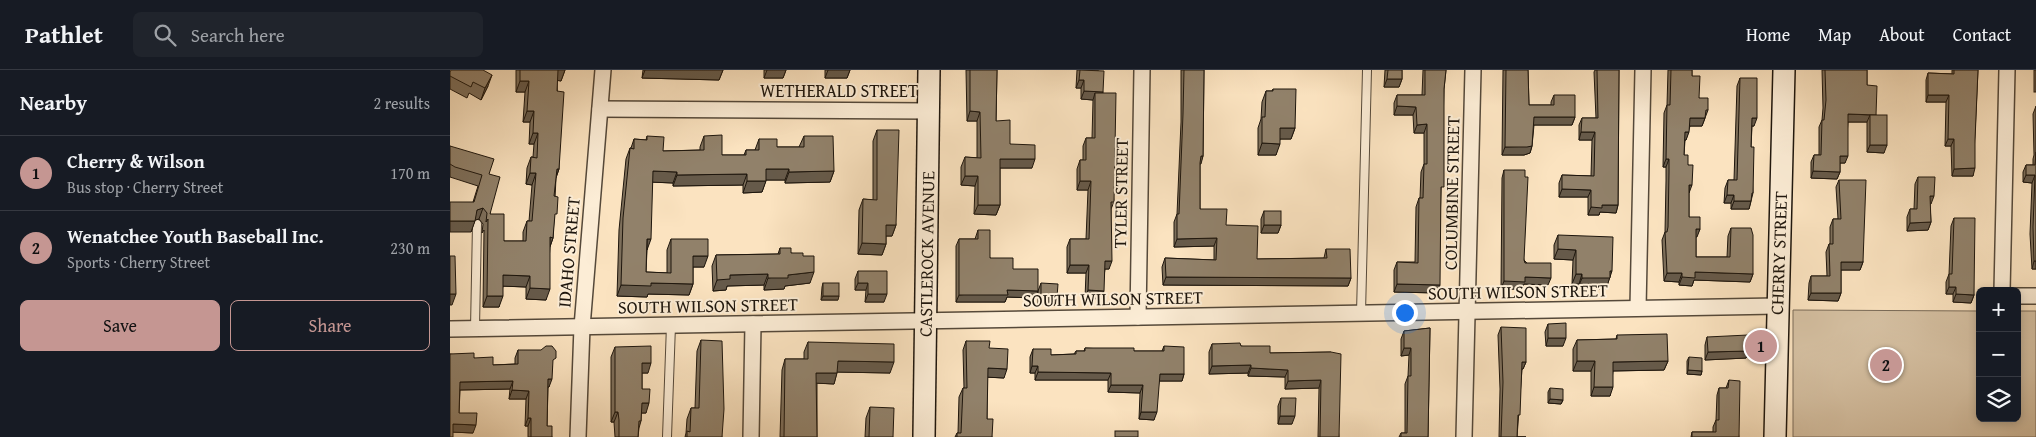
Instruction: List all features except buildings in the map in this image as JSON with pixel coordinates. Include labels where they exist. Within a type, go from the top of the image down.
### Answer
[{"type":"street","name":"IDAHO STREET","points":[[578,437],[582,327],[603,70]]},
{"type":"street","name":"CASTLEROCK AVENUE","points":[[924,437],[929,70]]},
{"type":"street","name":"TYLER STREET","points":[[1138,317],[1142,70]]},
{"type":"street","name":"COLUMBINE STREET","points":[[1464,437],[1473,70]]},
{"type":"street","points":[[1638,308],[1643,70]]},
{"type":"street","name":"CHERRY STREET","points":[[1774,437],[1784,70]]},
{"type":"street","points":[[2002,287],[2007,70]]},
{"type":"street","name":"WETHERALD STREET","points":[[600,109],[928,110]]},
{"type":"street","points":[[2021,296],[2036,296]]},
{"type":"street","name":"SOUTH WILSON STREET","points":[[450,329],[1778,306]]},
{"type":"street","points":[[751,437],[753,324]]},
{"type":"lane","points":[[1361,313],[1367,70]]},
{"type":"lane","points":[[475,328],[477,224]]},
{"type":"lane","points":[[667,437],[671,325]]},
{"type":"shaded area","points":[[1793,310],[1976,311],[1976,422],[2021,422],[2021,311],[2036,311],[2036,437],[1793,437]]},
{"type":"place","name":"Cherry & Wilson","points":[[1761,346]]},
{"type":"place","name":"Wenatchee Youth Baseball Inc.","points":[[1886,365]]}]
